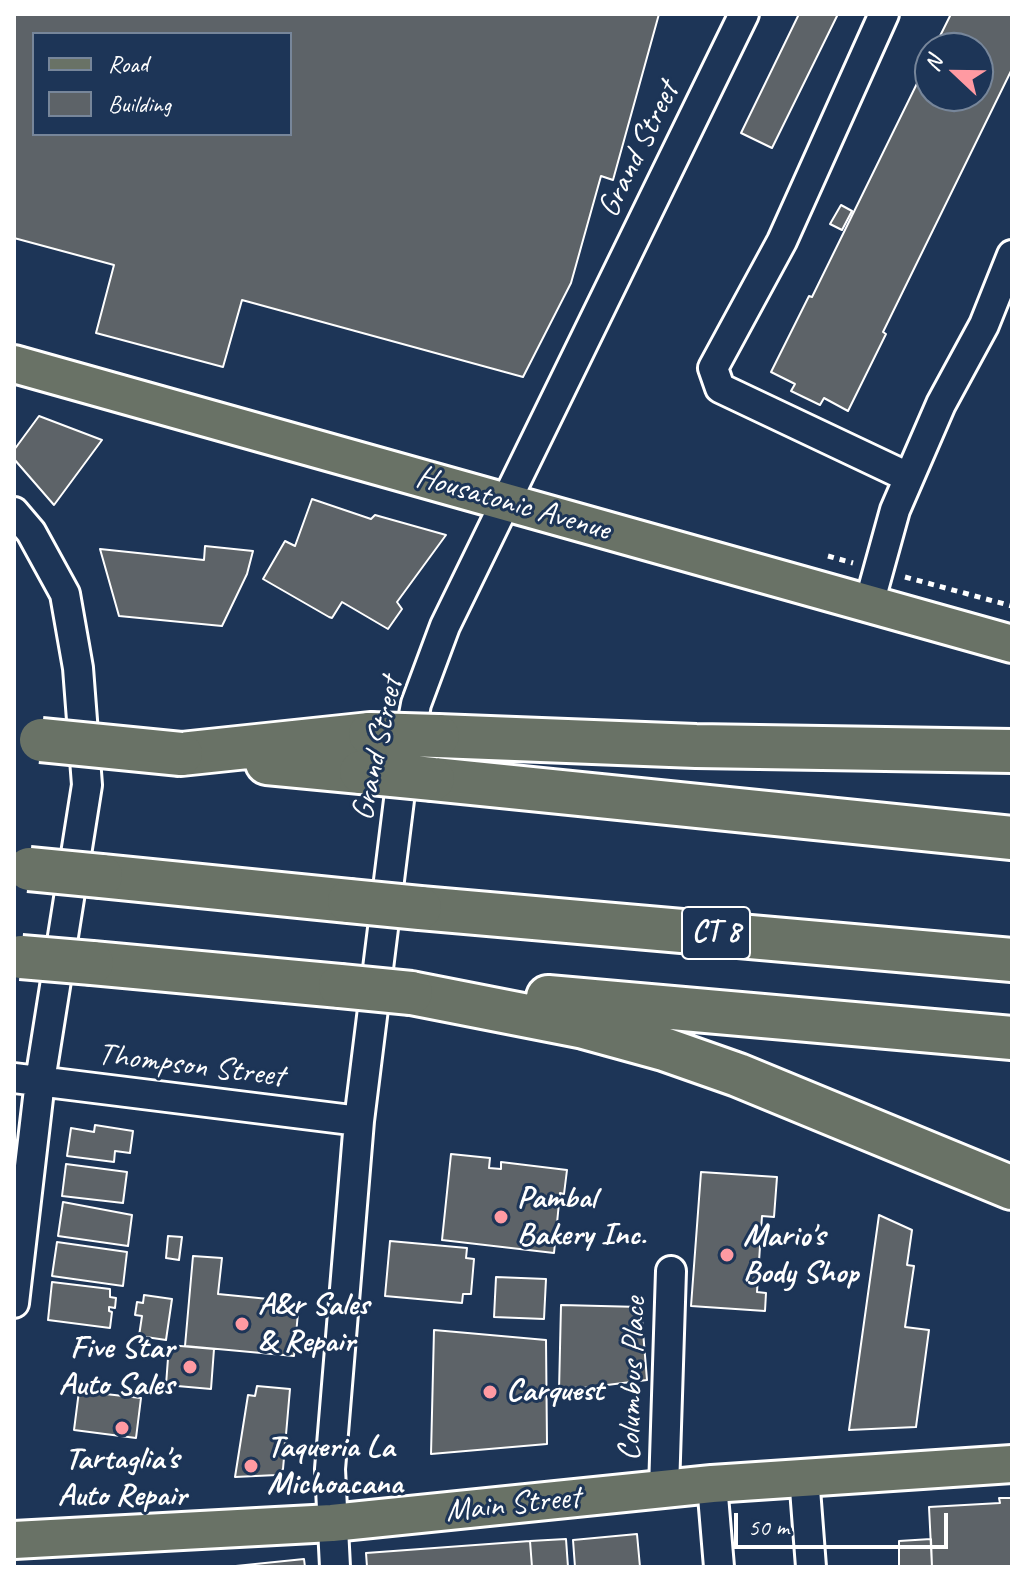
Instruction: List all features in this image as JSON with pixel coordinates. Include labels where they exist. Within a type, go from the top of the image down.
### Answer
[{"type":"highway","points":[[28,739],[181,754],[366,753],[438,736],[696,746],[1012,751]]},
{"type":"highway","points":[[366,753],[433,779],[1012,838]]},
{"type":"highway","name":"CT 8","points":[[22,869],[420,908],[1012,960]]},
{"type":"highway","points":[[17,957],[411,993],[533,996],[1012,1038]]},
{"type":"highway","points":[[411,993],[584,1027],[676,1053],[738,1075],[1012,1188]]},
{"type":"main road","name":"Housatonic Avenue","points":[[14,364],[1012,644]]},
{"type":"main road","name":"Main Street","points":[[14,1540],[332,1523],[804,1476],[1012,1464]]},
{"type":"street","name":"Grand Street","points":[[335,1567],[330,1469],[359,1121],[401,784],[416,704],[445,626],[744,14]]},
{"type":"street","points":[[884,14],[782,241],[713,368],[720,388],[908,477]]},
{"type":"street","points":[[869,604],[895,510],[908,477],[941,404],[984,325],[1012,255]]},
{"type":"street","points":[[14,512],[31,532],[65,594],[78,668],[87,785],[27,1079],[14,1303]]},
{"type":"street","name":"Thompson Street","points":[[27,1079],[359,1121]]},
{"type":"street","name":"Columbus Place","points":[[664,1489],[671,1271]]},
{"type":"street","points":[[804,1476],[811,1567]]},
{"type":"street","points":[[712,1484],[719,1567]]},
{"type":"building","points":[[14,14],[659,14],[613,180],[601,176],[571,283],[523,377],[242,300],[223,367],[96,333],[114,265],[14,238]]},
{"type":"building","points":[[799,14],[838,14],[772,148],[741,133]]},
{"type":"building","points":[[951,14],[1012,14],[1012,69],[994,106],[994,32],[942,32]]},
{"type":"building","points":[[914,90],[914,112],[991,112],[883,332],[886,334],[848,411],[824,398],[820,405],[791,391],[795,384],[771,372],[809,296],[812,297]]},
{"type":"building","points":[[841,205],[852,211],[842,230],[830,224]]},
{"type":"building","points":[[39,416],[102,440],[54,505],[14,459],[14,450]]},
{"type":"building","points":[[312,499],[371,519],[375,515],[446,535],[397,602],[402,609],[388,629],[342,602],[332,618],[329,617],[263,579],[285,541],[295,546]]},
{"type":"building","points":[[205,546],[253,551],[247,574],[222,626],[119,616],[100,549],[204,560]]},
{"type":"building","points":[[95,1125],[133,1131],[130,1153],[115,1151],[114,1162],[67,1156],[71,1128],[94,1132]]},
{"type":"building","name":"Pambal Bakery Inc.","points":[[451,1154],[490,1158],[489,1168],[501,1169],[501,1162],[567,1170],[564,1194],[560,1193],[554,1253],[442,1240]]},
{"type":"building","points":[[66,1164],[127,1172],[123,1203],[62,1196]]},
{"type":"building","name":"Mario's Body Shop","points":[[701,1172],[777,1177],[774,1217],[762,1216],[757,1292],[766,1293],[765,1311],[691,1306]]},
{"type":"building","points":[[63,1202],[132,1215],[128,1246],[58,1236]]},
{"type":"building","points":[[879,1215],[912,1230],[907,1265],[914,1266],[905,1327],[929,1330],[916,1427],[849,1430]]},
{"type":"building","points":[[168,1236],[182,1237],[179,1260],[166,1258]]},
{"type":"building","points":[[390,1241],[467,1248],[466,1258],[474,1259],[471,1294],[463,1294],[462,1303],[385,1296]]},
{"type":"building","points":[[57,1242],[127,1252],[123,1286],[52,1276]]},
{"type":"building","name":"A&r Sales & Repair","points":[[193,1256],[222,1258],[218,1294],[299,1302],[294,1356],[185,1346]]},
{"type":"building","points":[[496,1277],[546,1279],[544,1319],[494,1317]]},
{"type":"building","points":[[52,1282],[110,1289],[110,1297],[116,1298],[115,1308],[109,1307],[112,1312],[110,1328],[48,1320]]},
{"type":"building","points":[[144,1295],[172,1299],[166,1340],[139,1336],[142,1316],[135,1315],[137,1302],[143,1303]]},
{"type":"building","points":[[561,1305],[641,1307],[647,1380],[559,1391]]},
{"type":"building","name":"Carquest","points":[[434,1330],[546,1340],[547,1444],[431,1454]]},
{"type":"building","name":"Five Star Auto Sales","points":[[169,1345],[214,1349],[211,1389],[166,1385]]},
{"type":"building","points":[[257,1386],[290,1389],[283,1469],[277,1475],[235,1477],[248,1395],[255,1396]]},
{"type":"building","points":[[79,1391],[141,1398],[136,1438],[74,1430]]},
{"type":"building","points":[[999,1498],[1012,1498],[1012,1567],[932,1567],[929,1507],[1000,1503]]},
{"type":"building","points":[[637,1534],[640,1567],[575,1567],[573,1540]]},
{"type":"building","points":[[566,1539],[568,1567],[532,1567],[530,1541]]},
{"type":"building","points":[[931,1539],[932,1567],[899,1567],[899,1541]]},
{"type":"building","points":[[530,1541],[532,1567],[367,1567],[366,1553]]},
{"type":"building","points":[[304,1559],[305,1567],[226,1567]]},
{"type":"place","name":"Pambal Bakery Inc.","points":[[501,1217]]},
{"type":"place","name":"Mario's Body Shop","points":[[727,1255]]},
{"type":"place","name":"A&r Sales & Repair","points":[[242,1324]]},
{"type":"place","name":"Five Star Auto Sales","points":[[190,1367]]},
{"type":"place","name":"Carquest","points":[[490,1392]]},
{"type":"place","name":"Tartaglia's Auto Repair","points":[[122,1428]]},
{"type":"place","name":"Taqueria La Michoacana","points":[[251,1466]]}]
